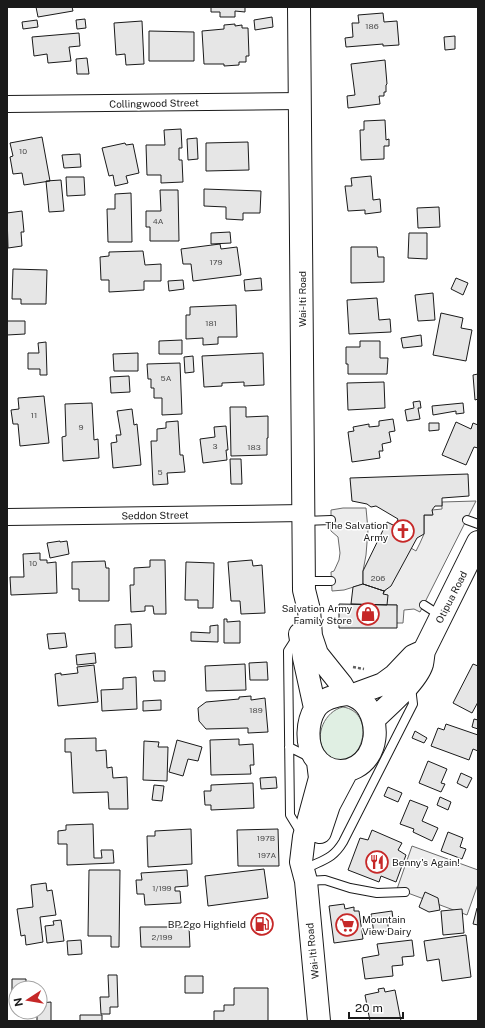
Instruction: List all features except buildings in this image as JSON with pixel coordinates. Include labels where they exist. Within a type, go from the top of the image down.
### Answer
[{"type":"street","name":"Wai-Iti Road","points":[[299,7],[304,586],[309,610],[311,636],[317,654],[350,694]]},
{"type":"street","name":"Collingwood Street","points":[[7,104],[300,100]]},
{"type":"street","name":"Seddon Street","points":[[7,517],[303,517]]},
{"type":"street","name":"Otipua Road","points":[[374,720],[410,682],[422,665],[432,611],[472,571],[478,542]]},
{"type":"street","name":"Wai-Iti Road","points":[[304,586],[298,604],[300,632],[315,708]]},
{"type":"street","points":[[350,694],[369,708],[374,720],[373,746],[368,757],[359,764],[347,771],[335,771],[326,768],[318,762],[309,743],[308,730],[315,708],[328,698],[350,694],[383,684],[394,676],[413,656],[424,651]]},
{"type":"street","name":"Wai-Iti Road","points":[[308,874],[301,862],[304,837],[320,778],[318,762]]},
{"type":"street","name":"Wai-Iti Road","points":[[319,1021],[308,874],[329,805],[347,771]]},
{"type":"lane","points":[[303,517],[331,520]]},
{"type":"lane","points":[[467,520],[478,524]]},
{"type":"lane","points":[[304,586],[331,581]]},
{"type":"lane","points":[[300,632],[288,651],[290,815],[304,837]]},
{"type":"lane","points":[[308,874],[337,851],[343,842],[413,704],[410,682]]},
{"type":"lane","points":[[289,747],[318,762]]},
{"type":"lane","points":[[308,874],[350,888],[377,893],[405,892]]},
{"type":"path","points":[[348,665],[354,668],[367,668]]},
{"type":"green space","points":[[343,707],[353,711],[360,718],[363,727],[362,737],[359,747],[354,755],[346,759],[337,760],[330,757],[324,751],[320,738],[326,718],[337,709]]},
{"type":"shaded area","points":[[476,501],[420,612],[414,609],[404,610],[403,623],[396,623],[397,605],[387,605],[383,594],[411,548],[416,551],[424,534],[424,515],[432,515],[432,510],[442,509],[442,502]]},
{"type":"shaded area","points":[[343,508],[366,508],[368,530],[363,584],[344,590],[332,591],[331,572],[334,571],[339,560],[340,553],[338,537],[331,531],[331,510]]},
{"type":"shaded area","points":[[412,846],[478,870],[478,884],[467,915],[397,889]]},
{"type":"place","name":"The Salvation Army","points":[[403,531]]},
{"type":"place","name":"Salvation Army Family Store","points":[[368,614]]},
{"type":"place","name":"Benny's Again!","points":[[377,862]]},
{"type":"place","name":"BP 2go Highfield","points":[[262,924]]},
{"type":"place","name":"Mountain View Dairy","points":[[347,925]]}]
